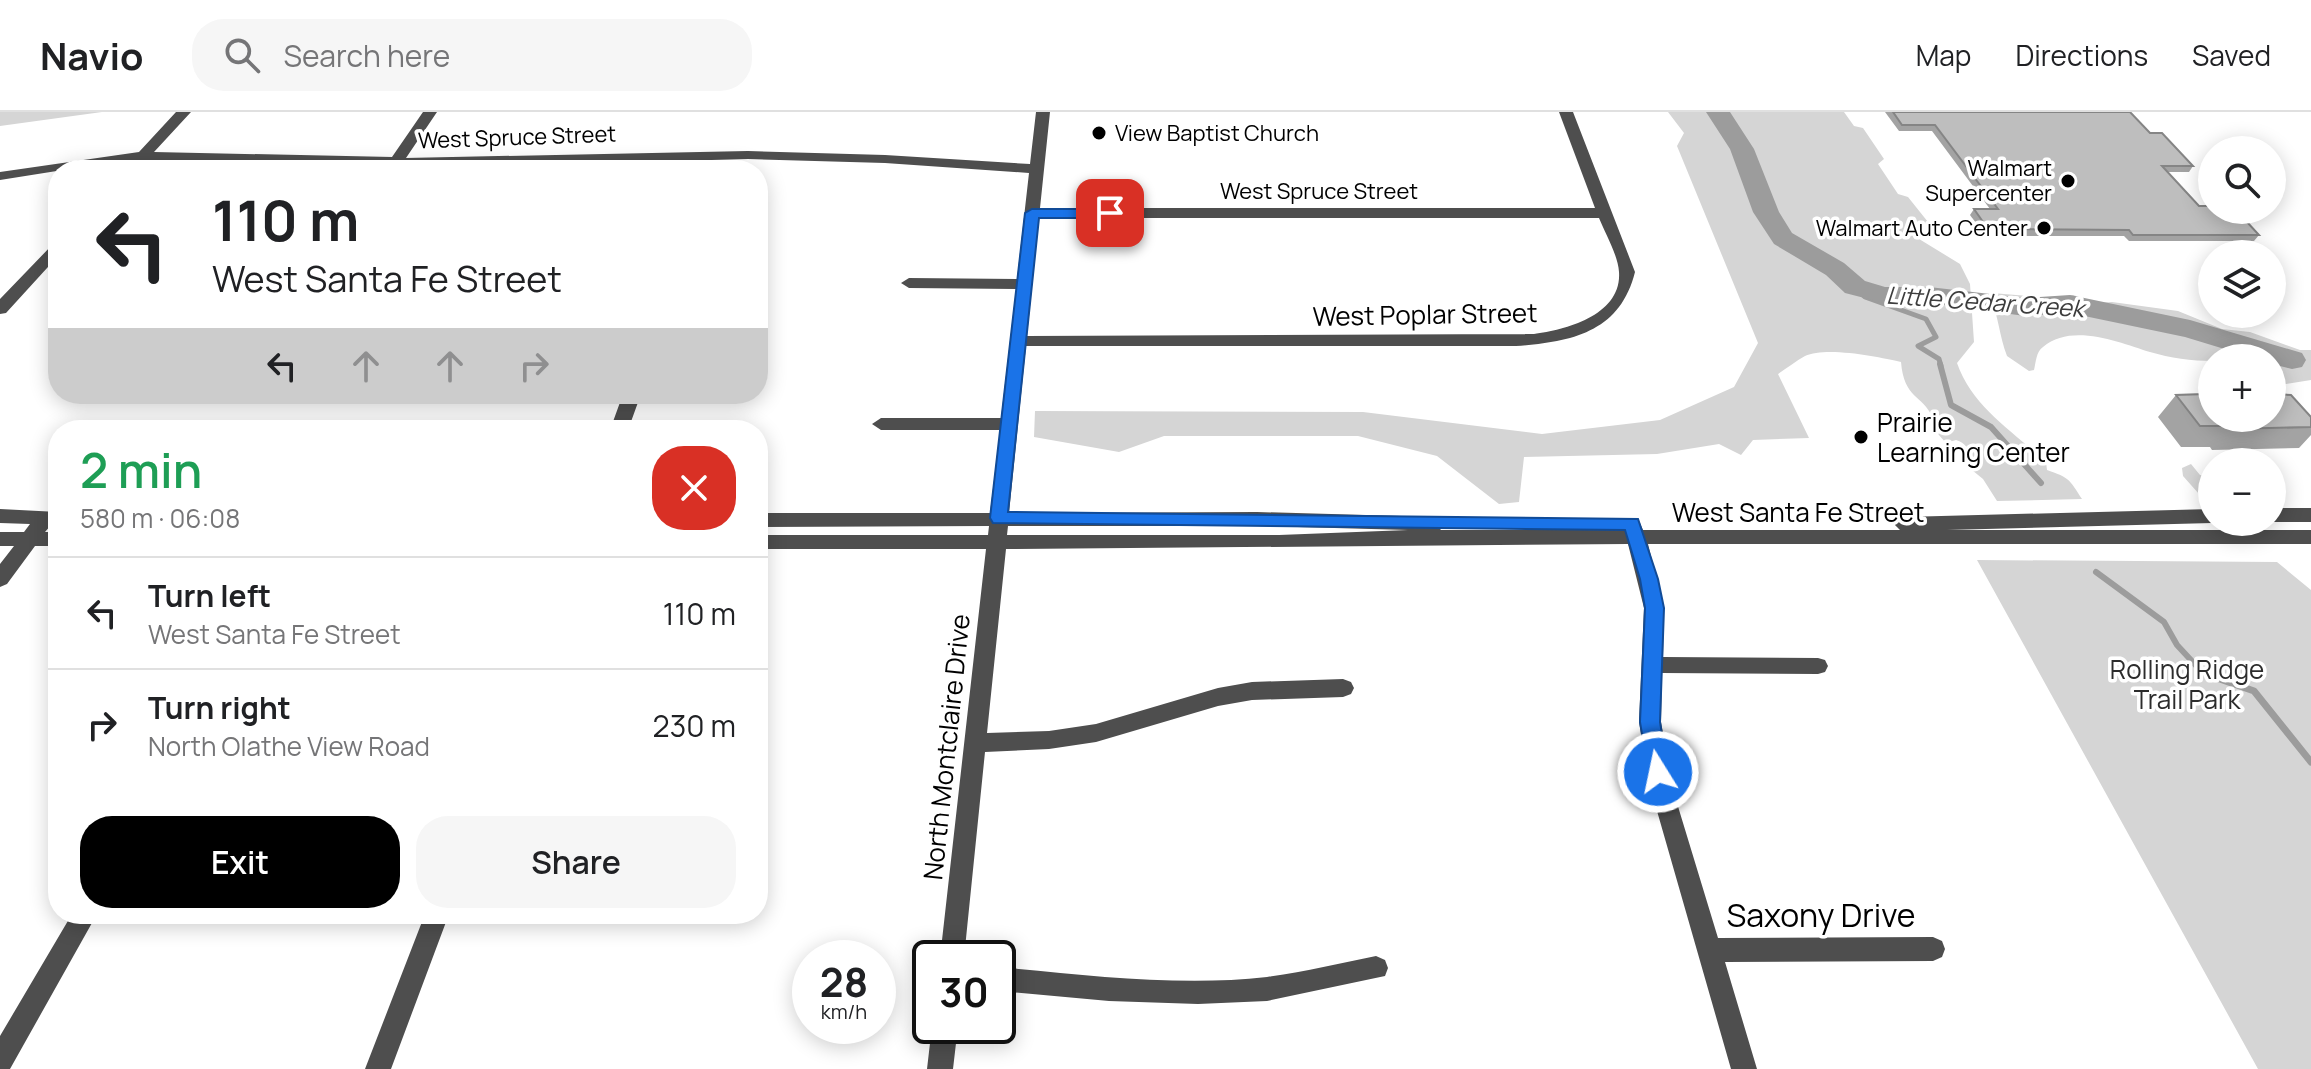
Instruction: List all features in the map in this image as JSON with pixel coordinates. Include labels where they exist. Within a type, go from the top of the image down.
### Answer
[{"type":"street","points":[[139,160],[184,112]]},
{"type":"street","points":[[397,160],[430,112]]},
{"type":"street","name":"North Montclaire Drive","points":[[954,940],[1043,112]]},
{"type":"street","name":"West Poplar Street","points":[[1018,341],[1516,341],[1550,338],[1598,321],[1613,308],[1625,287],[1625,262],[1566,112]]},
{"type":"street","points":[[746,160],[748,155]]},
{"type":"street","name":"West Spruce Street","points":[[497,160],[748,155],[885,159],[1037,169]]},
{"type":"street","name":"West Spruce Street","points":[[95,160],[143,156],[312,160]]},
{"type":"street","name":"West Spruce Street","points":[[0,176],[48,168]]},
{"type":"street","name":"West Spruce Street","points":[[1032,213],[1606,213]]},
{"type":"street","points":[[0,309],[48,258]]},
{"type":"street","points":[[909,283],[1024,284]]},
{"type":"street","points":[[881,424],[1009,424]]},
{"type":"street","points":[[2286,515],[2311,515]]},
{"type":"street","points":[[0,516],[48,518]]},
{"type":"street","name":"West Santa Fe Street","points":[[768,542],[996,543],[2198,516]]},
{"type":"street","name":"West Santa Fe Street","points":[[768,520],[999,518],[1634,531],[2311,537]]},
{"type":"street","points":[[0,579],[30,539],[48,522]]},
{"type":"street","points":[[1634,531],[1649,579],[1654,608],[1650,722],[1654,754],[1744,1069]]},
{"type":"street","points":[[0,539],[48,539]]},
{"type":"street","points":[[1652,665],[1818,666]]},
{"type":"street","points":[[975,743],[1049,740],[1096,733],[1218,697],[1252,691],[1343,688]]},
{"type":"street","points":[[0,1061],[79,924]]},
{"type":"street","points":[[378,1069],[433,924]]},
{"type":"street","name":"Saxony Drive","points":[[1709,950],[1933,949]]},
{"type":"street","points":[[1016,981],[1109,989],[1198,992],[1267,989],[1376,968]]},
{"type":"street","points":[[940,1069],[943,1044]]},
{"type":"green space","points":[[0,112],[102,112],[0,126]]},
{"type":"green space","points":[[1668,112],[1844,112],[1854,126],[1863,128],[1884,159],[1878,164],[1898,194],[1908,197],[1932,227],[1907,223],[1906,231],[1960,264],[1970,284],[1974,342],[1957,363],[1964,379],[1983,406],[2046,462],[2047,470],[2068,480],[2082,499],[1997,501],[1983,479],[1967,466],[1967,447],[1956,440],[1946,443],[1930,425],[1933,418],[1906,383],[1901,362],[1839,352],[1805,356],[1778,374],[1809,438],[1753,440],[1741,455],[1719,444],[1657,454],[1524,457],[1519,502],[1499,504],[1437,456],[1358,436],[1164,436],[1119,452],[1034,437],[1035,411],[1363,412],[1542,434],[1660,420],[1734,387],[1758,343],[1677,146],[1684,133]]},
{"type":"green space","points":[[1992,293],[2051,298],[2073,295],[2098,303],[2178,311],[2198,319],[2198,328],[2250,332],[2283,344],[2198,344],[2198,360],[2158,354],[2096,337],[2068,336],[2043,347],[2034,370],[2029,371],[2007,356],[1990,297]]},
{"type":"green space","points":[[2286,345],[2311,350],[2311,380],[2286,384]]},
{"type":"green space","points":[[2191,464],[2198,473],[2198,493],[2183,476],[2182,468]]},
{"type":"green space","name":"Rolling Ridge Trail Park","points":[[1977,560],[2277,562],[2311,590],[2311,1069],[2258,1069]]},
{"type":"building","name":"Walmart Supercenter","points":[[1893,112],[2130,112],[2150,133],[2162,133],[2193,166],[2162,166],[2198,205],[2198,224],[2249,224],[2259,235],[2133,235],[2129,230],[1988,229],[1974,209],[1998,209],[1935,125],[1902,125]]},
{"type":"building","points":[[2198,394],[2198,423],[2176,395]]},
{"type":"building","points":[[2286,395],[2291,395],[2311,417],[2311,427],[2286,428]]},
{"type":"waterway","name":"Little Cedar Creek","points":[[1718,112],[1742,149],[1766,212],[1783,238],[1835,269],[1855,287],[1884,295],[1929,295],[2025,307],[2070,304],[2190,329],[2292,360]]},
{"type":"waterway","points":[[1855,287],[1865,297],[1926,319],[1936,337],[1918,346],[1939,359],[1941,366]]},
{"type":"waterway","points":[[1940,364],[1951,405],[1991,427],[2041,483]]},
{"type":"waterway","points":[[2096,572],[2164,622],[2177,645],[2202,672],[2223,680]]},
{"type":"waterway","points":[[2217,678],[2254,691],[2311,762]]},
{"type":"place","name":"View Baptist Church","points":[[1099,133]]},
{"type":"place","name":"Walmart Supercenter","points":[[2068,181]]},
{"type":"place","name":"Walmart Auto Center","points":[[2044,228]]},
{"type":"place","name":"Prairie Learning Center","points":[[1861,437]]},
{"type":"route","points":[[1110,213],[1032,213],[999,518],[1631,524],[1649,579],[1654,608],[1650,722],[1658,772]]}]
